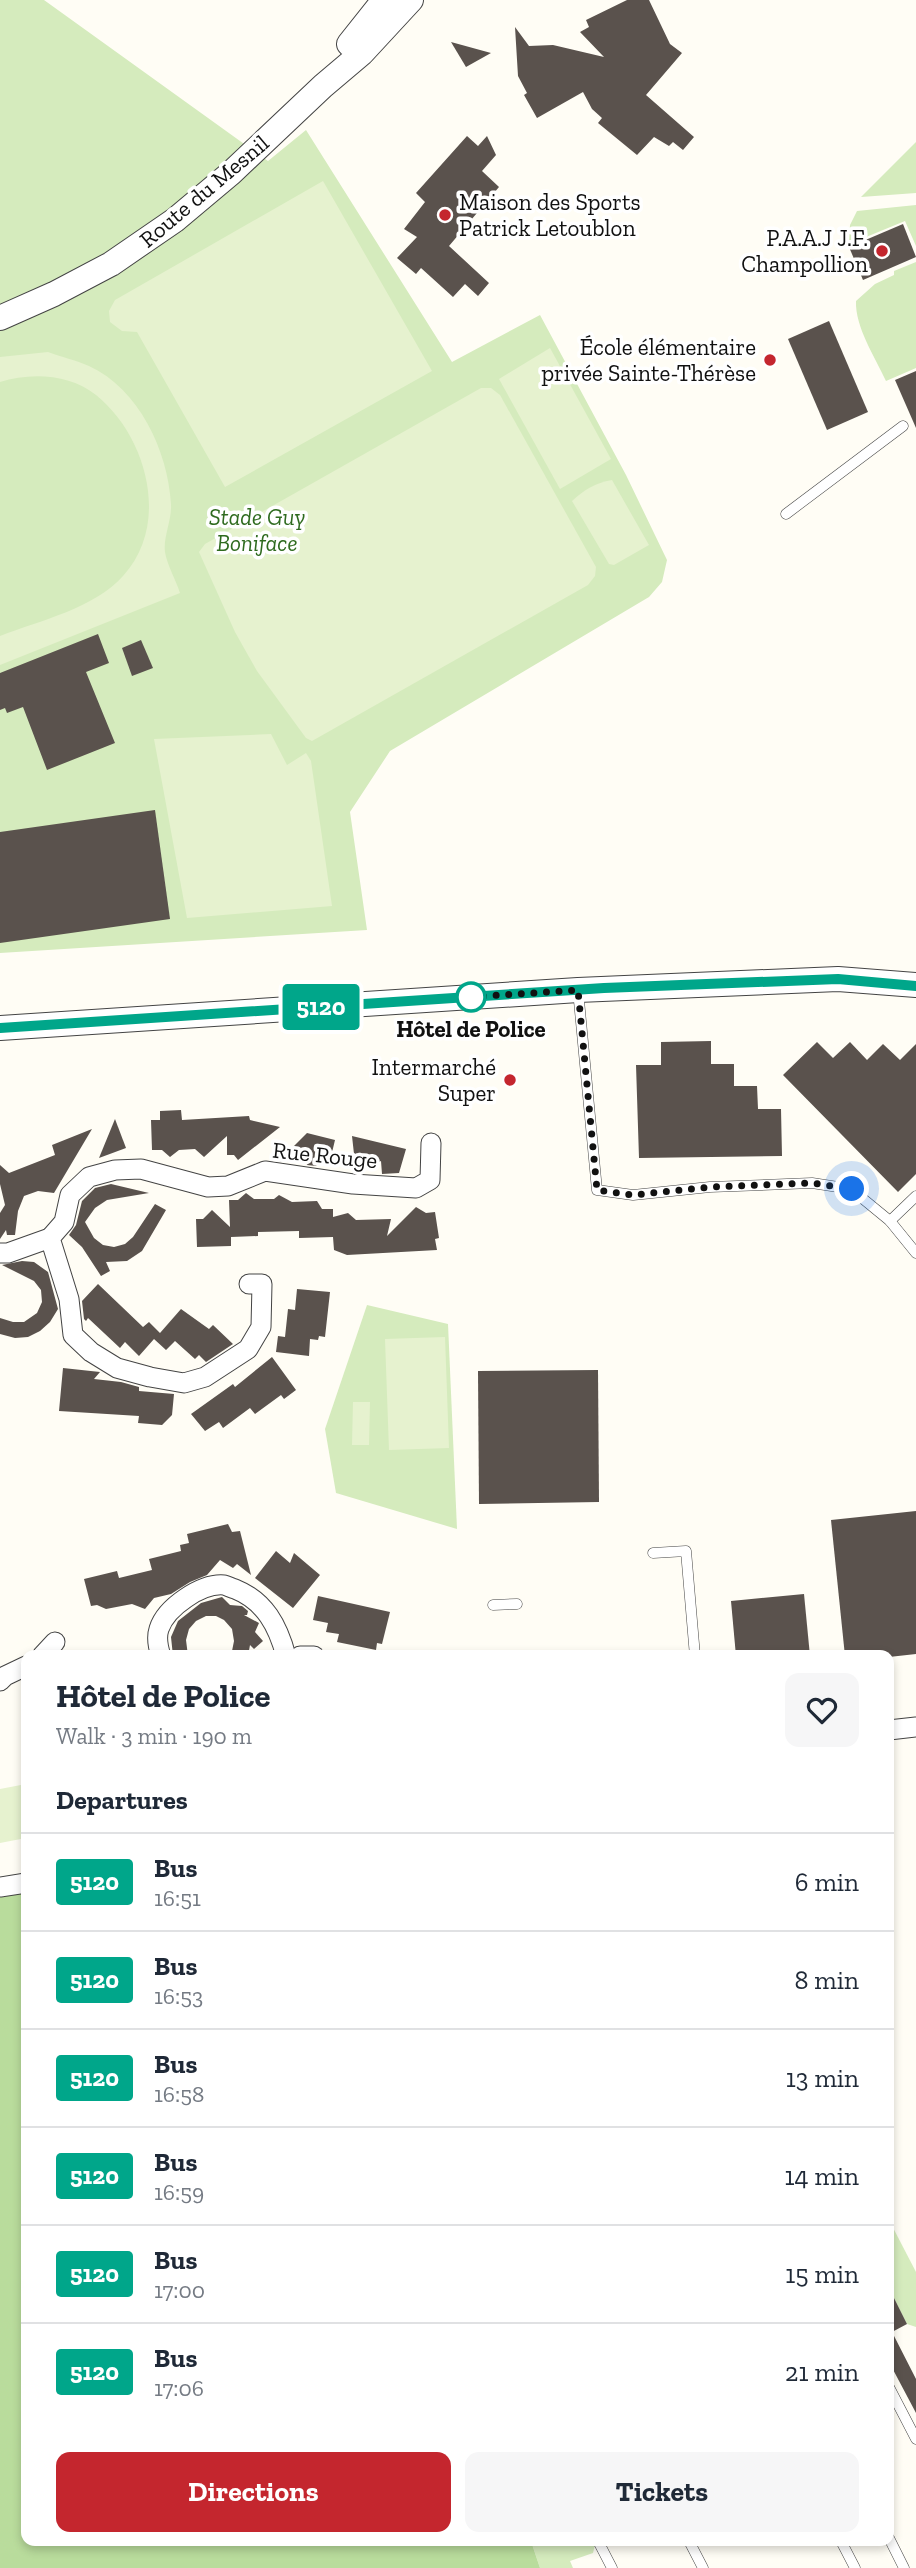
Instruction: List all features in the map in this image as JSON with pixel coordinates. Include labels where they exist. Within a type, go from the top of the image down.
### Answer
[{"type":"street","name":"Route du Mesnil","points":[[323,86],[356,33],[384,0]]},
{"type":"street","name":"Route du Mesnil","points":[[379,32],[379,17],[397,0]]},
{"type":"street","name":"Route du Mesnil","points":[[0,318],[54,295],[150,239],[231,173],[362,52],[411,0]]},
{"type":"street","points":[[0,1028],[578,990],[838,979],[916,985]]},
{"type":"street","name":"Rue Rouge","points":[[50,1238],[64,1222],[70,1195],[89,1177],[102,1173],[141,1169],[208,1188],[228,1186],[265,1171],[354,1184],[416,1188],[430,1181],[432,1143]]},
{"type":"street","points":[[0,1253],[8,1253],[50,1238],[69,1299],[73,1335],[91,1352],[117,1368],[184,1383],[205,1377],[248,1349],[261,1326],[262,1284],[249,1284]]},
{"type":"street","points":[[159,1650],[159,1629],[169,1612],[200,1590],[225,1585],[247,1594],[266,1611],[280,1633],[284,1650]]},
{"type":"street","points":[[0,1681],[5,1675],[21,1668]]},
{"type":"street","points":[[894,1729],[916,1727]]},
{"type":"street","points":[[0,1887],[21,1884]]},
{"type":"lane","points":[[786,514],[903,426]]},
{"type":"lane","points":[[578,990],[597,1190],[633,1195],[710,1187],[812,1183],[852,1189],[890,1221],[916,1252]]},
{"type":"lane","points":[[890,1221],[916,1196]]},
{"type":"lane","points":[[653,1553],[686,1551],[694,1650]]},
{"type":"lane","points":[[492,1605],[517,1604]]},
{"type":"lane","points":[[894,2397],[916,2439]]},
{"type":"lane","points":[[601,2546],[612,2568]]},
{"type":"lane","points":[[692,2546],[703,2568]]},
{"type":"lane","points":[[844,2546],[855,2568]]},
{"type":"lane","points":[[893,2546],[904,2568]]},
{"type":"green space","name":"Stade Guy Boniface","points":[[0,0],[44,0],[268,161],[306,130],[452,362],[540,315],[626,475],[667,560],[662,582],[649,597],[390,751],[350,812],[367,930],[0,953]]},
{"type":"green space","points":[[916,142],[916,193],[861,197]]},
{"type":"green space","points":[[323,181],[432,371],[225,487],[137,332],[122,331],[110,322],[109,311],[115,300]]},
{"type":"green space","points":[[916,205],[916,246],[905,221],[849,244],[850,225],[857,211]]},
{"type":"green space","points":[[916,262],[916,368],[886,381],[862,331],[856,301],[875,284],[894,275],[894,271]]},
{"type":"green space","points":[[550,348],[611,459],[560,489],[499,379]]},
{"type":"green space","points":[[48,352],[89,366],[107,376],[136,406],[148,424],[164,463],[169,484],[171,510],[165,552],[180,593],[0,665],[0,636],[66,612],[97,597],[123,576],[138,555],[146,532],[149,507],[147,481],[140,457],[114,412],[86,388],[62,379],[37,376],[0,382],[0,357]]},
{"type":"green space","points":[[481,388],[491,388],[500,395],[596,567],[595,576],[588,585],[312,741],[306,738],[257,671],[235,632],[199,552],[205,544]]},
{"type":"green space","points":[[612,480],[649,545],[614,565],[609,564],[572,501],[590,488]]},
{"type":"green space","points":[[271,734],[287,765],[306,753],[311,761],[332,906],[187,918],[154,739]]},
{"type":"green space","points":[[367,1305],[448,1324],[457,1529],[336,1493],[325,1429]]},
{"type":"green space","points":[[445,1337],[449,1448],[389,1450],[385,1339]]},
{"type":"green space","points":[[353,1402],[370,1402],[369,1445],[352,1445]]},
{"type":"green space","points":[[21,1785],[21,1839],[0,1843],[0,1789]]},
{"type":"green space","points":[[21,1881],[21,2546],[533,2546],[540,2568],[0,2568],[0,1883]]},
{"type":"green space","points":[[894,2230],[916,2272],[916,2327],[907,2324],[894,2298]]},
{"type":"green space","points":[[533,2546],[595,2546],[593,2553],[570,2561],[573,2568],[540,2568]]},
{"type":"building","points":[[627,0],[649,0],[670,44],[682,53],[646,95],[694,137],[683,150],[673,142],[669,146],[654,137],[637,155],[598,123],[602,118],[592,109],[583,92],[537,118],[524,95],[527,93],[518,76],[515,27],[529,46],[553,45],[604,57],[580,32],[589,27],[586,20]]},
{"type":"building","points":[[451,42],[491,53],[466,67]]},
{"type":"building","name":"Maison des Sports Patrick Letoublon","points":[[467,136],[478,146],[487,136],[496,155],[482,171],[499,187],[449,246],[489,283],[478,296],[465,284],[453,297],[421,268],[416,274],[397,258],[417,237],[404,229],[425,202],[416,193]]},
{"type":"building","name":"P.A.A.J J.F. Champollion","points":[[903,224],[916,257],[863,280],[849,247]]},
{"type":"building","points":[[829,321],[868,412],[827,430],[788,339]]},
{"type":"building","points":[[916,371],[916,428],[895,380]]},
{"type":"building","points":[[98,634],[109,663],[86,672],[115,743],[47,770],[23,707],[7,713],[5,708],[0,710],[0,673]]},
{"type":"building","points":[[141,640],[153,668],[132,676],[122,648]]},
{"type":"building","points":[[155,810],[170,919],[0,943],[0,832]]},
{"type":"building","points":[[711,1041],[711,1064],[734,1064],[734,1086],[757,1086],[758,1109],[781,1109],[782,1156],[639,1158],[636,1065],[661,1065],[661,1042]]},
{"type":"building","points":[[817,1042],[833,1058],[850,1042],[867,1060],[883,1044],[900,1060],[916,1044],[916,1174],[898,1192],[783,1075]]},
{"type":"building","points":[[181,1110],[182,1120],[249,1116],[250,1120],[280,1127],[238,1160],[234,1155],[227,1155],[227,1136],[204,1157],[195,1149],[179,1150],[170,1157],[162,1150],[152,1150],[151,1120],[160,1120],[160,1111]]},
{"type":"building","points":[[115,1119],[126,1148],[99,1158]]},
{"type":"building","points":[[92,1129],[54,1193],[38,1191],[24,1196],[18,1211],[15,1235],[7,1235],[6,1230],[0,1239],[0,1213],[5,1205],[0,1184],[0,1165],[9,1173],[55,1155],[52,1145]]},
{"type":"building","points":[[307,1133],[335,1140],[329,1165],[307,1165],[305,1158],[279,1161]]},
{"type":"building","points":[[352,1136],[406,1149],[399,1173],[382,1174],[381,1161],[356,1172]]},
{"type":"building","points":[[111,1184],[149,1193],[107,1200],[95,1208],[85,1222],[94,1238],[103,1245],[114,1247],[125,1244],[133,1237],[155,1204],[166,1210],[142,1251],[127,1261],[106,1262],[110,1271],[101,1276],[82,1247],[69,1235],[76,1225],[82,1201],[95,1188]]},
{"type":"building","points":[[246,1193],[254,1199],[274,1199],[279,1195],[292,1202],[317,1201],[322,1209],[333,1209],[333,1217],[348,1213],[356,1220],[391,1219],[387,1236],[416,1207],[426,1213],[435,1212],[439,1238],[435,1239],[437,1250],[347,1255],[334,1250],[333,1237],[299,1238],[299,1231],[258,1232],[258,1236],[231,1237],[231,1246],[197,1247],[196,1219],[203,1219],[212,1210],[230,1227],[229,1200],[238,1200]]},
{"type":"building","points":[[22,1261],[34,1262],[48,1272],[58,1309],[40,1331],[28,1337],[15,1338],[0,1334],[0,1318],[24,1322],[37,1313],[42,1302],[41,1290],[34,1281],[2,1265]]},
{"type":"building","points":[[98,1284],[143,1327],[149,1322],[160,1333],[181,1309],[209,1329],[213,1325],[233,1344],[206,1362],[199,1355],[195,1359],[175,1341],[166,1350],[154,1339],[139,1356],[125,1342],[120,1348],[88,1318],[86,1321],[84,1319],[82,1301]]},
{"type":"building","points":[[297,1289],[330,1292],[325,1337],[310,1339],[309,1356],[276,1352],[278,1336],[285,1337],[288,1309],[295,1310]]},
{"type":"building","points":[[272,1357],[296,1390],[284,1399],[281,1395],[255,1414],[250,1408],[223,1428],[219,1422],[205,1431],[191,1414],[233,1384],[235,1387]]},
{"type":"building","points":[[63,1368],[100,1372],[94,1379],[121,1382],[139,1387],[139,1391],[174,1394],[172,1415],[162,1425],[138,1423],[139,1416],[59,1411]]},
{"type":"building","points":[[598,1370],[599,1502],[479,1504],[478,1371]]},
{"type":"building","points":[[916,1511],[916,1654],[894,1656],[894,1650],[844,1650],[831,1520]]},
{"type":"building","points":[[228,1524],[232,1532],[240,1531],[251,1575],[237,1564],[233,1568],[220,1560],[207,1575],[171,1594],[154,1598],[145,1609],[132,1604],[106,1609],[97,1605],[91,1606],[84,1579],[117,1571],[119,1578],[152,1570],[149,1559],[181,1551],[180,1545],[189,1543],[187,1534]]},
{"type":"building","points":[[276,1551],[290,1563],[294,1553],[320,1575],[293,1608],[255,1578]]},
{"type":"building","points":[[804,1594],[809,1650],[735,1650],[731,1601]]},
{"type":"building","points":[[318,1596],[390,1612],[382,1644],[377,1643],[376,1650],[337,1642],[339,1634],[326,1632],[328,1623],[313,1620]]},
{"type":"building","points":[[222,1597],[230,1605],[242,1606],[248,1611],[247,1615],[244,1615],[259,1623],[255,1632],[263,1641],[254,1649],[250,1645],[249,1650],[232,1650],[232,1629],[216,1616],[206,1616],[196,1621],[189,1629],[187,1650],[172,1650],[171,1637],[178,1621],[201,1603]]},
{"type":"building","points":[[894,2298],[907,2324],[894,2331]]},
{"type":"building","points":[[894,2336],[916,2379],[916,2413],[894,2371]]},
{"type":"bus line","name":"5120","points":[[0,1028],[604,988],[838,979],[916,986]]},
{"type":"place","name":"Maison des Sports Patrick Letoublon","points":[[445,215]]},
{"type":"place","name":"P.A.A.J J.F. Champollion","points":[[882,251]]},
{"type":"place","name":"École élémentaire privée Sainte-Thérèse","points":[[770,360]]},
{"type":"place","name":"Hôtel de Police","points":[[471,997]]},
{"type":"place","name":"Intermarché Super","points":[[510,1080]]},
{"type":"route","points":[[471,997],[578,990],[597,1190],[633,1195],[710,1187],[812,1183],[852,1189]]}]
